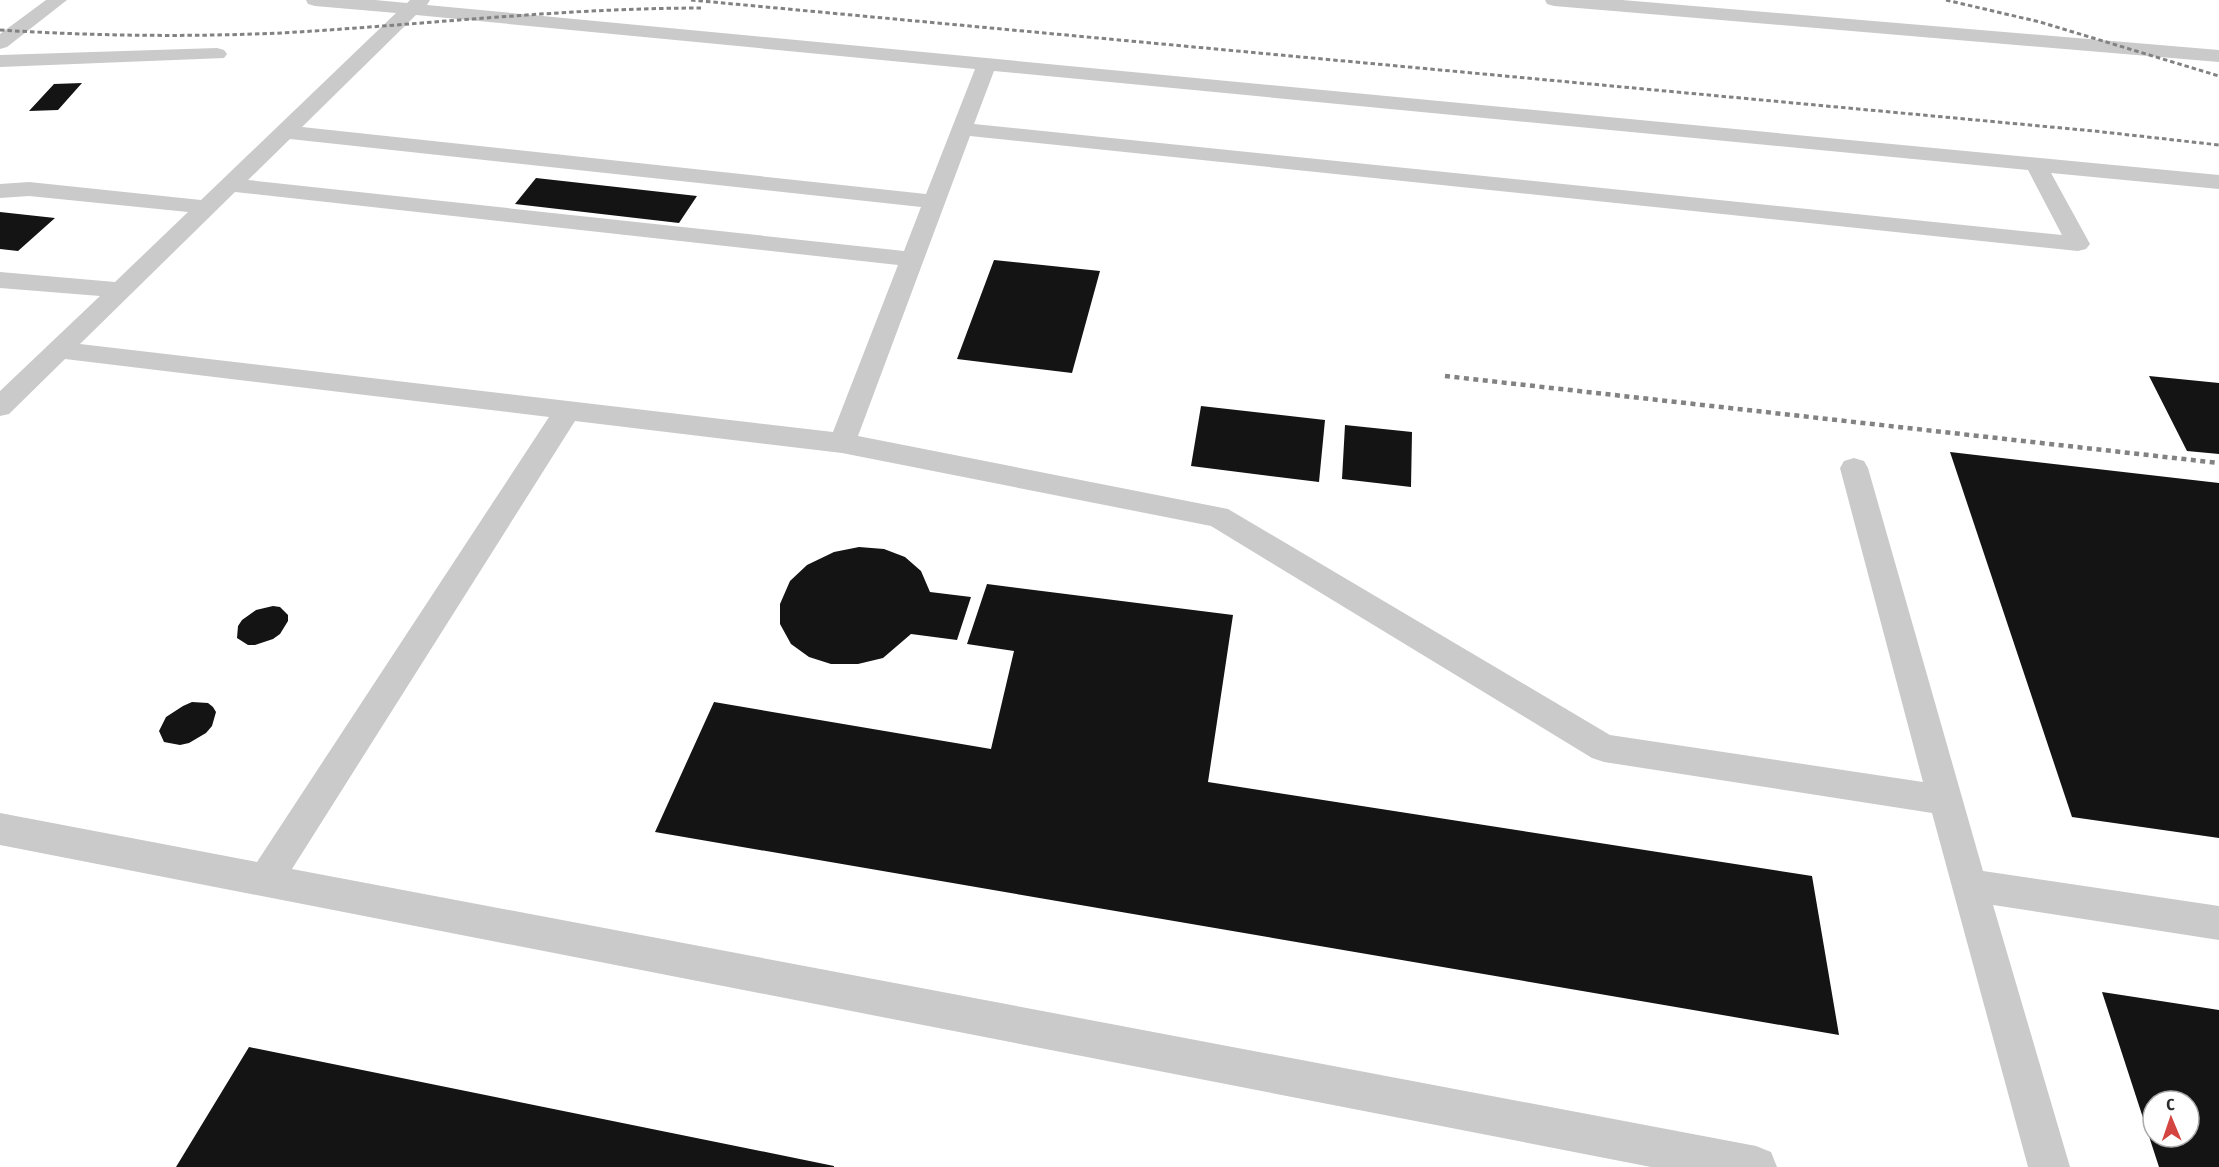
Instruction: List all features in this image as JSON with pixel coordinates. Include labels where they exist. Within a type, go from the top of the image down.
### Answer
[{"type":"lane","points":[[0,43],[58,0]]},
{"type":"lane","points":[[315,0],[416,5],[986,66],[2219,182]]},
{"type":"lane","points":[[1554,0],[2219,56]]},
{"type":"lane","points":[[0,407],[416,5]]},
{"type":"lane","points":[[0,61],[216,54]]},
{"type":"lane","points":[[842,443],[986,66]]},
{"type":"lane","points":[[961,129],[2078,244],[2036,165]]},
{"type":"lane","points":[[284,132],[933,202]]},
{"type":"lane","points":[[229,185],[911,259]]},
{"type":"lane","points":[[0,191],[29,189],[207,207]]},
{"type":"lane","points":[[0,280],[121,290]]},
{"type":"lane","points":[[59,350],[842,443],[1218,517],[1604,748],[1945,800]]},
{"type":"lane","points":[[266,879],[567,411]]},
{"type":"lane","points":[[1854,468],[2049,1167]]},
{"type":"lane","points":[[0,829],[1756,1167]]},
{"type":"lane","points":[[1969,885],[2219,924]]},
{"type":"building","points":[[82,83],[58,110],[29,111],[54,84]]},
{"type":"building","points":[[536,178],[697,196],[679,223],[515,204]]},
{"type":"building","points":[[0,212],[55,218],[18,251],[0,249]]},
{"type":"building","points":[[994,260],[1100,271],[1072,373],[957,359]]},
{"type":"building","points":[[2149,376],[2219,383],[2219,454],[2187,451]]},
{"type":"building","points":[[1201,406],[1325,420],[1319,482],[1191,466]]},
{"type":"building","points":[[1345,425],[1412,432],[1411,487],[1342,479]]},
{"type":"building","points":[[1950,452],[2219,483],[2219,838],[2072,817]]},
{"type":"building","points":[[859,547],[884,549],[905,557],[921,571],[930,592],[971,597],[957,640],[911,634],[883,658],[858,664],[831,664],[809,657],[791,644],[780,624],[780,604],[790,581],[807,565],[834,552]]},
{"type":"building","points":[[987,584],[1233,615],[1208,782],[1812,876],[1839,1035],[655,832],[714,702],[991,749],[1014,651],[967,644]]},
{"type":"building","points":[[273,606],[280,607],[288,615],[288,621],[280,634],[255,645],[248,645],[237,638],[238,626],[242,620],[256,610]]},
{"type":"building","points":[[192,702],[208,703],[213,707],[216,712],[212,726],[206,733],[189,743],[180,745],[164,742],[159,731],[166,717]]},
{"type":"building","points":[[2102,992],[2219,1010],[2219,1167],[2159,1167],[2153,1149],[2201,1149],[2201,1089],[2141,1089],[2141,1112]]},
{"type":"building","points":[[249,1047],[834,1166],[834,1167],[176,1167]]},
{"type":"railway","points":[[691,0],[2094,131],[2219,145]]},
{"type":"railway","points":[[1946,0],[2040,22],[2219,76]]},
{"type":"railway","points":[[0,30],[106,35],[281,33],[545,14],[703,8]]},
{"type":"railway","points":[[1445,376],[2219,463]]}]
